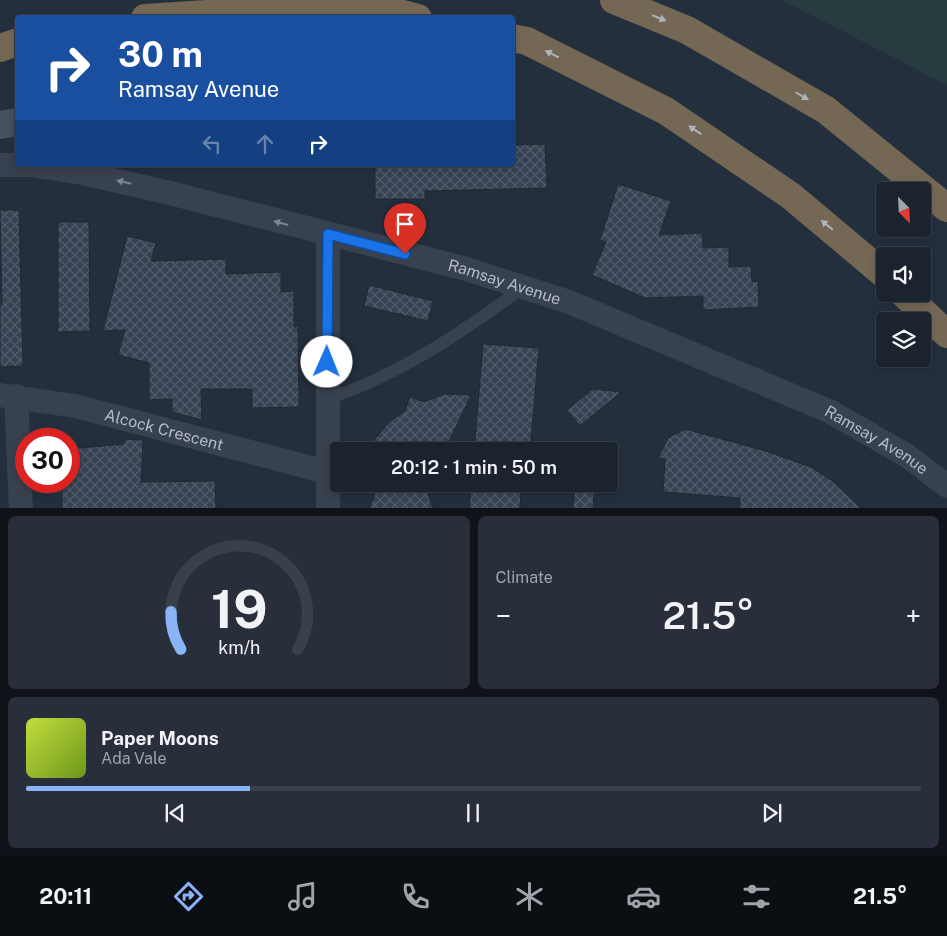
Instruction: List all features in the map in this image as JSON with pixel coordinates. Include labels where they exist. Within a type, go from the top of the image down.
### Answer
[{"type":"highway","points":[[614,0],[687,30],[826,110],[947,208]]},
{"type":"highway","points":[[191,15],[284,9],[407,15]]},
{"type":"highway","points":[[0,38],[15,36]]},
{"type":"highway","points":[[515,39],[527,41],[666,110],[791,196],[876,267]]},
{"type":"highway","points":[[0,48],[15,43]]},
{"type":"highway","points":[[913,302],[947,334]]},
{"type":"main road","points":[[230,15],[245,0]]},
{"type":"main road","points":[[0,125],[15,122]]},
{"type":"street","name":"Ramsay Avenue","points":[[0,165],[15,165]]},
{"type":"street","name":"Ramsay Avenue","points":[[44,167],[94,175],[463,268],[568,302],[829,411],[906,455],[947,486]]},
{"type":"street","points":[[328,234],[328,508]]},
{"type":"street","points":[[8,396],[21,508]]},
{"type":"street","name":"Alcock Crescent","points":[[8,396],[74,406],[327,472]]},
{"type":"lane","points":[[327,399],[362,387],[412,363],[453,337],[524,287]]},
{"type":"green space","points":[[782,0],[947,0],[947,85]]},
{"type":"building","points":[[545,144],[547,188],[425,191],[425,199],[375,199],[375,167],[515,167],[515,145]]},
{"type":"building","points":[[618,184],[671,201],[659,235],[702,233],[703,248],[729,247],[729,267],[751,266],[752,282],[758,281],[759,307],[703,310],[703,296],[645,298],[592,275],[606,242],[600,240]]},
{"type":"building","points":[[0,210],[19,210],[23,366],[0,367],[0,304],[2,304]]},
{"type":"building","points":[[58,222],[89,222],[90,331],[58,332]]},
{"type":"building","points":[[127,236],[156,243],[151,261],[226,259],[226,274],[281,272],[281,292],[294,291],[294,327],[298,326],[299,407],[252,408],[252,389],[201,389],[202,420],[172,412],[172,399],[149,400],[149,363],[118,355],[125,330],[103,331]]},
{"type":"building","points":[[369,285],[433,301],[428,321],[364,306]]},
{"type":"building","points":[[483,344],[539,348],[531,442],[475,442]]},
{"type":"building","points":[[593,389],[621,392],[580,426],[567,410]]},
{"type":"building","points":[[445,394],[471,395],[449,442],[372,442],[389,422],[405,411],[410,397],[424,402]]},
{"type":"building","points":[[685,429],[766,451],[813,468],[832,481],[861,508],[739,508],[740,498],[663,492],[665,459],[658,458],[668,438]]},
{"type":"building","points":[[125,439],[143,440],[141,482],[215,481],[216,508],[62,508],[62,493],[80,493],[80,448],[124,444]]},
{"type":"building","points":[[376,492],[428,492],[433,508],[369,508]]},
{"type":"building","points":[[470,492],[527,492],[527,494],[521,493],[520,508],[469,508]]},
{"type":"building","points":[[574,492],[594,492],[593,508],[573,508]]},
{"type":"route","points":[[327,362],[328,234],[405,254]]}]
